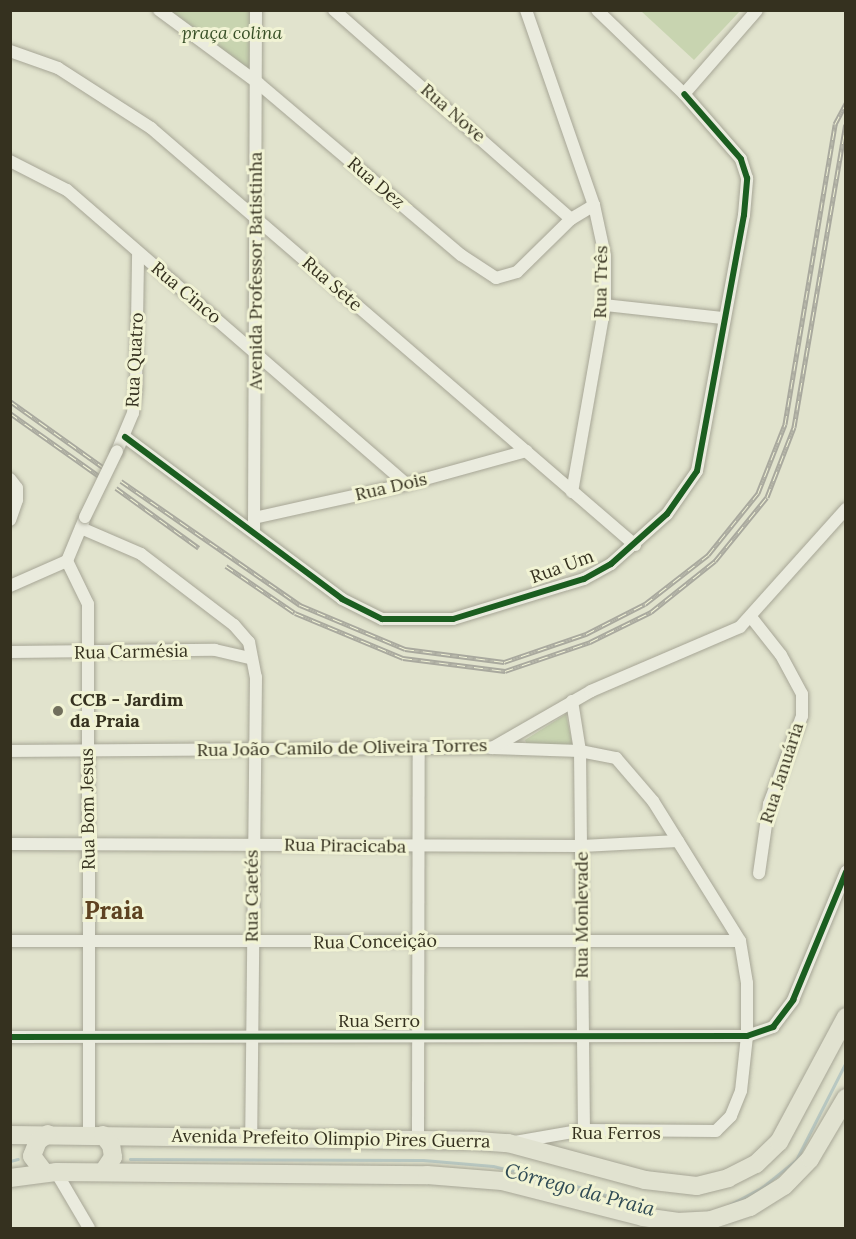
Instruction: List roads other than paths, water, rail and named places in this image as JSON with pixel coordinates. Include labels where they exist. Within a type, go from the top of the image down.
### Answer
[{"type":"main road","name":"Avenida Prefeito Olimpio Pires Guerra","points":[[10,1135],[418,1138],[507,1143],[669,1185],[697,1186],[729,1178],[756,1164],[780,1142],[846,1017]]},
{"type":"main road","name":"Avenida Prefeito Olimpio Pires Guerra","points":[[10,1178],[50,1172],[103,1172],[472,1178],[512,1183],[643,1217],[677,1222],[711,1220],[750,1208],[783,1186],[810,1159],[846,1098]]},
{"type":"main road","points":[[48,1134],[38,1141],[32,1156],[50,1172]]},
{"type":"main road","points":[[96,1135],[111,1145],[113,1157],[103,1172]]},
{"type":"street","name":"Rua Dez","points":[[159,10],[258,83],[461,255],[496,278],[517,272],[571,219],[594,205]]},
{"type":"street","name":"Avenida Professor Batistinha","points":[[254,525],[258,83],[256,10]]},
{"type":"street","name":"Rua Nove","points":[[334,10],[571,219]]},
{"type":"street","name":"Rua Três","points":[[526,10],[594,205],[605,256],[605,305],[572,492]]},
{"type":"street","name":"Rua Um","points":[[124,437],[254,525],[362,612],[382,619],[413,622],[453,619],[584,579],[635,545],[667,514],[697,471],[747,178],[741,159],[684,94],[597,10]]},
{"type":"street","points":[[684,94],[757,10]]},
{"type":"street","name":"Rua Sete","points":[[10,51],[58,68],[96,88],[151,128],[635,545]]},
{"type":"street","name":"Rua Cinco","points":[[10,161],[67,190],[138,253],[255,350],[407,484]]},
{"type":"street","name":"Rua Quatro","points":[[67,561],[124,437],[136,387],[138,253]]},
{"type":"street","points":[[605,305],[723,318]]},
{"type":"street","name":"Rua Dois","points":[[254,525],[527,451]]},
{"type":"street","points":[[10,520],[17,500],[12,480]]},
{"type":"street","name":"Rua João Camilo de Oliveira Torres","points":[[10,751],[492,748],[572,701],[716,640],[751,617],[846,509]]},
{"type":"street","name":"Rua Caetés","points":[[83,522],[164,571],[244,635],[249,642],[256,677],[253,749],[251,1136]]},
{"type":"street","points":[[10,586],[67,561]]},
{"type":"street","name":"Rua Bom Jesus","points":[[67,561],[88,604],[90,1036],[96,1135]]},
{"type":"street","name":"Rua Januária","points":[[751,617],[781,655],[802,694],[802,716],[769,804],[759,873]]},
{"type":"street","name":"Rua Carmésia","points":[[10,652],[215,650],[251,658]]},
{"type":"street","name":"Rua Monlevade","points":[[572,701],[580,751],[581,1035],[584,1130]]},
{"type":"street","points":[[492,748],[580,751],[616,758],[632,773],[678,841],[740,941],[746,961],[747,1036],[773,1027],[793,1000],[846,872]]},
{"type":"street","points":[[418,750],[418,1138]]},
{"type":"street","name":"Rua Piracicaba","points":[[10,844],[418,847],[582,846],[678,841]]},
{"type":"street","name":"Rua Conceição","points":[[10,941],[252,944],[417,941],[582,944],[740,941]]},
{"type":"street","name":"Rua Serro","points":[[10,1036],[747,1036]]},
{"type":"street","name":"Rua Ferros","points":[[507,1143],[584,1130],[707,1133],[724,1125],[741,1091],[747,1036]]},
{"type":"street","points":[[50,1172],[73,1200],[89,1228]]},
{"type":"waterway","name":"Córrego da Praia","points":[[729,1205],[761,1188],[796,1160],[846,1062]]},
{"type":"waterway","name":"Córrego da Praia","points":[[10,1161],[18,1159]]},
{"type":"waterway","name":"Córrego da Praia","points":[[130,1159],[423,1160],[493,1166],[584,1188],[633,1205]]},
{"type":"railway","points":[[121,481],[300,605],[405,649],[504,662],[586,634],[645,604],[708,555],[758,493],[785,424],[835,124],[846,103]]},
{"type":"railway","points":[[226,566],[295,613],[403,658],[505,671],[590,642],[651,612],[715,561],[767,497],[794,427],[846,124]]},
{"type":"railway","points":[[10,401],[104,468]]},
{"type":"railway","points":[[10,413],[99,476]]},
{"type":"railway","points":[[116,488],[199,548]]},
{"type":"place","name":"CCB - Jardim da Praia","points":[[58,711]]},
{"type":"district","name":"Praia","points":[[114,911]]},
{"type":"park label","name":"praça colina","points":[[232,33]]}]
